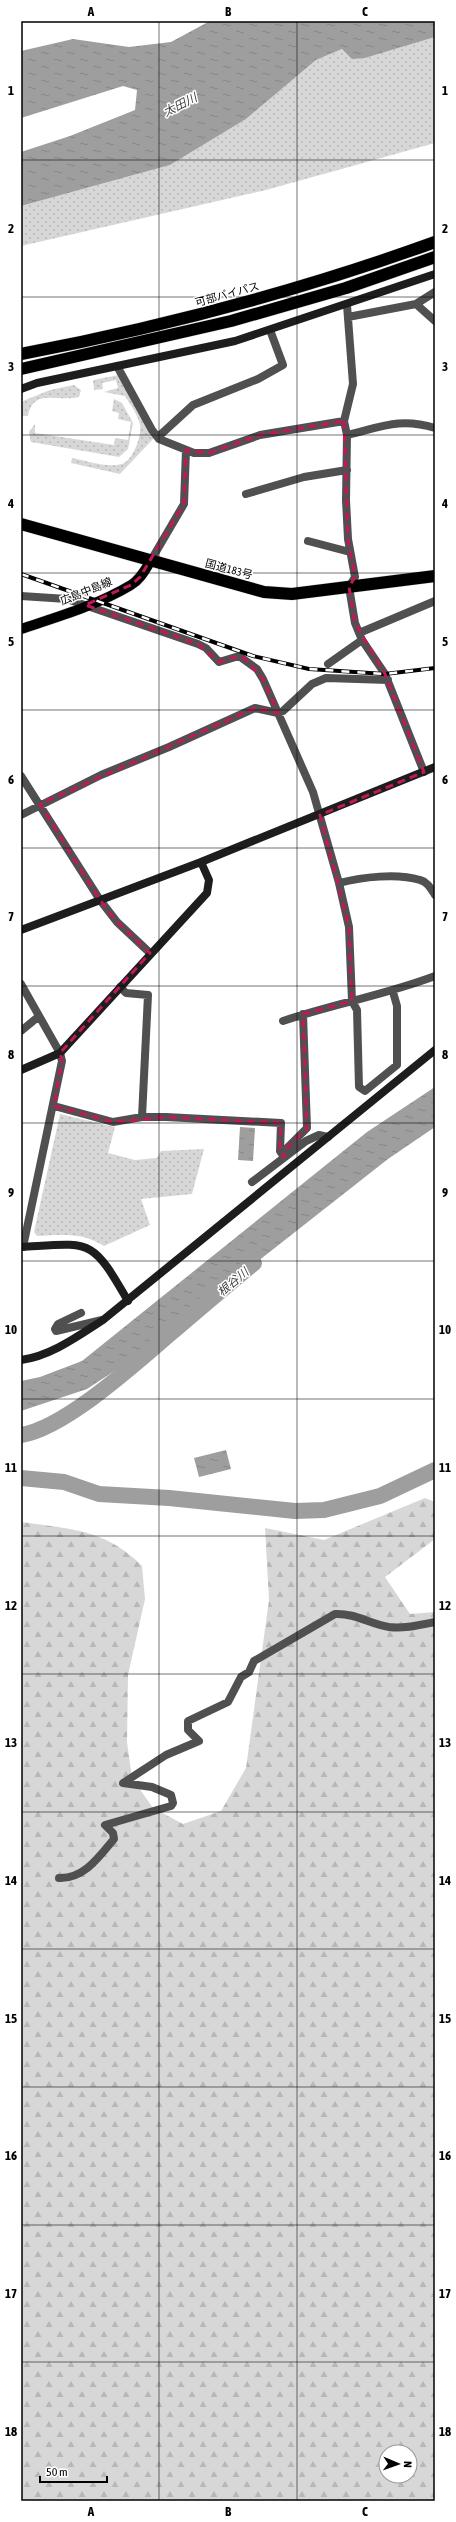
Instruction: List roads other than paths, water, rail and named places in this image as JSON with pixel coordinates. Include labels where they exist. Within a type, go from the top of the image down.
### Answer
[{"type":"highway","name":"可部バイパス","points":[[21,354],[127,334],[237,306],[362,269],[435,242]]},
{"type":"highway","points":[[21,369],[231,321],[346,288],[435,257]]},
{"type":"highway","name":"国道183号","points":[[21,524],[150,562],[264,592],[292,594],[435,576]]},
{"type":"main road","name":"広島中島線","points":[[21,629],[86,605],[131,585],[140,577],[150,562]]},
{"type":"street","points":[[21,388],[37,383],[235,341],[347,305],[435,274]]},
{"type":"street","points":[[348,317],[416,304],[435,292]]},
{"type":"street","points":[[416,304],[435,321]]},
{"type":"street","points":[[347,305],[353,384],[344,421],[347,435],[346,500],[350,552],[355,577],[349,587],[355,623],[360,636],[388,680],[424,772]]},
{"type":"street","points":[[158,436],[194,405],[258,380],[283,365],[270,330]]},
{"type":"street","points":[[117,366],[158,436],[194,453],[209,453],[260,435],[344,421]]},
{"type":"street","points":[[347,435],[400,422],[412,421],[435,428]]},
{"type":"street","points":[[150,562],[184,504],[186,450]]},
{"type":"street","points":[[246,494],[304,477],[347,470]]},
{"type":"street","points":[[308,541],[350,552]]},
{"type":"street","points":[[21,596],[67,599],[86,605],[198,644],[206,648],[219,662],[239,656],[244,658],[263,679],[314,792],[340,883],[349,927],[352,1001],[357,1010],[359,1087],[366,1091],[398,1065],[397,1006],[393,992]]},
{"type":"street","points":[[328,664],[360,636],[435,602]]},
{"type":"street","points":[[21,815],[40,804],[255,708],[278,713],[283,711],[312,684],[326,678],[388,680]]},
{"type":"street","points":[[21,930],[201,862],[320,815],[435,767]]},
{"type":"street","points":[[21,776],[100,900],[117,922],[150,953]]},
{"type":"street","points":[[21,1070],[60,1053],[150,953],[207,893],[209,880],[201,862]]},
{"type":"street","points":[[340,883],[366,876],[421,880],[429,886],[435,895]]},
{"type":"street","points":[[283,1021],[352,1001],[393,992],[435,976]]},
{"type":"street","points":[[21,984],[38,1017],[60,1053],[62,1061],[54,1106],[46,1132],[22,1247],[64,1243],[79,1244],[89,1248],[98,1254],[128,1301]]},
{"type":"street","points":[[120,987],[126,993],[148,995],[142,1117]]},
{"type":"street","points":[[284,1157],[286,1149],[307,1128],[303,1014]]},
{"type":"street","points":[[21,1031],[38,1017]]},
{"type":"street","points":[[21,1360],[50,1351],[73,1340],[103,1320],[435,1050]]},
{"type":"street","points":[[54,1106],[113,1122],[142,1117],[281,1123],[280,1151],[284,1157]]},
{"type":"street","points":[[252,1182],[306,1141],[319,1136],[328,1137]]},
{"type":"street","points":[[81,1312],[58,1324],[55,1329],[56,1331],[103,1320]]},
{"type":"street","points":[[59,1878],[71,1878],[84,1871],[105,1850],[114,1839],[112,1833],[105,1825],[171,1806],[173,1802],[171,1794],[152,1788],[123,1783],[166,1755],[199,1741],[188,1730],[188,1721],[228,1702],[241,1678],[248,1672],[254,1661],[276,1650],[326,1618],[335,1614],[346,1613],[388,1627],[402,1628],[435,1622]]},
{"type":"water","name":"太田川","points":[[210,21],[435,21],[435,37],[365,58],[352,59],[342,49],[316,60],[246,119],[170,165],[21,206],[21,152],[70,136],[135,110],[137,90],[123,86],[21,118],[21,51],[73,39],[129,47],[171,42]]},
{"type":"water","points":[[435,1087],[435,1127],[388,1159],[137,1356],[87,1389],[21,1411],[21,1381],[40,1377],[82,1361],[367,1132]]},
{"type":"water","points":[[240,1127],[255,1128],[253,1161],[238,1160]]},
{"type":"water","points":[[226,1450],[231,1469],[199,1477],[194,1458]]},
{"type":"waterway","name":"根谷川","points":[[21,1435],[39,1430],[79,1408],[120,1377],[254,1263]]},
{"type":"waterway","points":[[21,1478],[64,1482],[99,1494],[169,1498],[295,1511],[324,1510],[380,1496],[435,1470]]},
{"type":"railway","points":[[21,574],[253,656],[309,669],[385,674],[435,668]]}]
